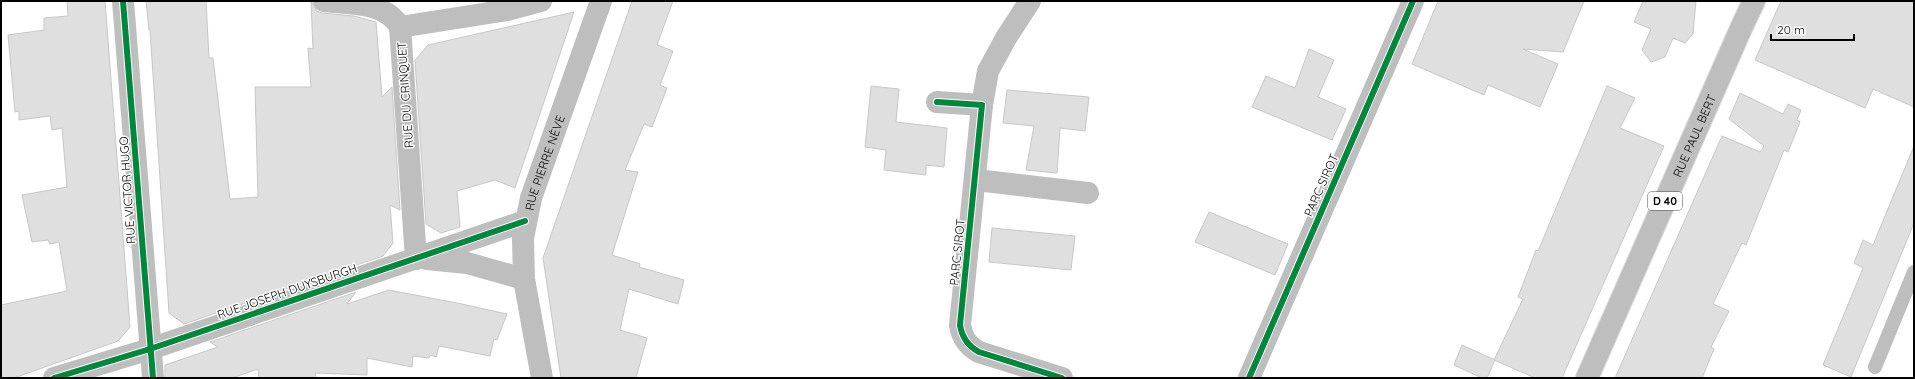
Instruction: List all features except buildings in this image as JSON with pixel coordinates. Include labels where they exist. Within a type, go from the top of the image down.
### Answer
[{"type":"street","name":"RUE VICTOR HUGO","points":[[123,1],[153,378]]},
{"type":"street","points":[[324,1],[381,10],[395,19],[400,27]]},
{"type":"street","name":"RUE DU CRINQUET","points":[[416,259],[400,27],[508,10],[541,1]]},
{"type":"street","name":"RUE PIERRE NÈVE","points":[[542,378],[524,279],[522,255],[525,221],[531,198],[601,1]]},
{"type":"street","name":"PARC SIROT","points":[[1030,1],[1006,38],[988,71],[982,105],[976,180],[960,325],[962,334],[972,348],[979,352],[1062,378]]},
{"type":"street","name":"PARC SIROT","points":[[1249,378],[1412,1]]},
{"type":"street","name":"RUE PAUL BERT","points":[[1743,24],[1750,1]]},
{"type":"street","name":"RUE PAUL BERT","points":[[1587,378],[1754,1]]},
{"type":"street","points":[[937,102],[982,105]]},
{"type":"street","points":[[976,180],[1088,193]]},
{"type":"street","name":"RUE JOSEPH DUYSBURGH","points":[[54,378],[150,349],[525,221]]},
{"type":"street","name":"RUE JOSEPH DUYSBURGH","points":[[416,259],[451,261],[524,279]]},
{"type":"lane","points":[[1875,367],[1914,272]]},
{"type":"cycle path","points":[[123,1],[153,378]]},
{"type":"cycle path","points":[[1249,378],[1413,1]]},
{"type":"cycle path","points":[[937,102],[982,105],[960,325],[962,334],[969,344],[979,352],[1062,378]]},
{"type":"cycle path","points":[[54,378],[150,349],[525,221]]}]
